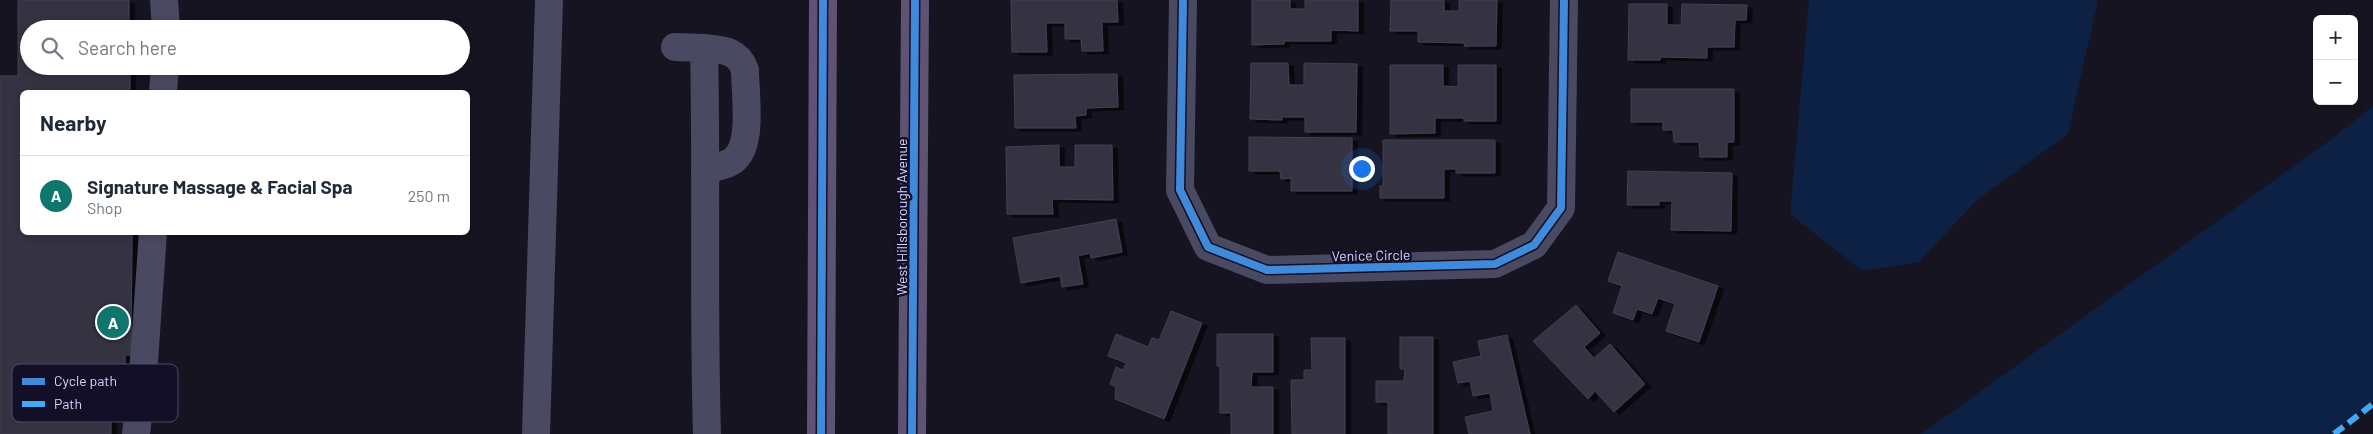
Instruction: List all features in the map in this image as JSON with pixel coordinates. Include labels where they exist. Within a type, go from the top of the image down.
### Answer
[{"type":"main road","points":[[821,434],[823,0]]},
{"type":"main road","name":"West Hillsborough Avenue","points":[[912,434],[915,0]]},
{"type":"street","points":[[164,0],[165,20]]},
{"type":"street","points":[[536,434],[549,0]]},
{"type":"street","name":"Venice Circle","points":[[1183,0],[1180,190],[1208,247],[1267,270],[1495,264],[1534,245],[1561,208],[1564,0]]},
{"type":"street","points":[[675,47],[725,50],[735,54],[745,70],[746,134],[744,146],[736,158],[728,164],[706,170]]},
{"type":"street","points":[[704,48],[706,170],[704,324],[707,434]]},
{"type":"street","points":[[163,90],[164,75]]},
{"type":"street","points":[[144,364],[152,235]]},
{"type":"water","points":[[1809,0],[2098,0],[2068,134],[1978,199],[1919,262],[1862,271],[1790,214]]},
{"type":"water","points":[[2373,106],[2373,401],[2332,434],[1921,434],[2333,138]]},
{"type":"building","points":[[18,0],[129,0],[129,20],[20,20],[20,75],[130,75],[130,90],[20,90],[20,235],[132,235],[131,355],[125,355],[125,364],[12,364],[12,422],[111,422],[111,434],[0,434],[0,76],[18,76]]},
{"type":"building","points":[[1011,0],[1117,0],[1118,22],[1102,22],[1103,51],[1082,51],[1081,39],[1065,39],[1065,23],[1046,23],[1047,52],[1012,52]]},
{"type":"building","points":[[1252,0],[1290,0],[1290,9],[1305,9],[1305,0],[1358,0],[1358,31],[1331,30],[1331,41],[1284,41],[1284,44],[1252,45]]},
{"type":"building","points":[[1391,0],[1444,0],[1444,11],[1459,11],[1459,0],[1497,0],[1496,46],[1464,46],[1465,43],[1418,42],[1418,31],[1390,31]]},
{"type":"building","points":[[1629,4],[1667,4],[1667,25],[1681,25],[1682,4],[1747,5],[1746,20],[1735,20],[1734,47],[1707,47],[1707,58],[1660,57],[1660,60],[1628,60]]},
{"type":"building","points":[[1251,63],[1288,63],[1289,85],[1304,85],[1304,63],[1357,64],[1356,132],[1305,132],[1305,117],[1282,117],[1282,120],[1250,119]]},
{"type":"building","points":[[1390,65],[1443,65],[1443,86],[1458,87],[1458,65],[1496,65],[1496,121],[1464,121],[1464,118],[1435,118],[1435,133],[1390,134]]},
{"type":"building","points":[[1117,74],[1118,107],[1086,108],[1086,115],[1075,116],[1076,128],[1015,128],[1014,75]]},
{"type":"building","points":[[1631,89],[1734,89],[1734,142],[1727,142],[1727,157],[1700,157],[1699,142],[1674,142],[1673,130],[1663,130],[1663,122],[1631,122]]},
{"type":"building","points":[[1249,137],[1352,138],[1352,191],[1291,191],[1291,178],[1281,179],[1280,171],[1249,171]]},
{"type":"building","points":[[1383,140],[1495,140],[1495,173],[1456,173],[1456,169],[1444,169],[1444,198],[1380,198],[1380,186],[1383,186]]},
{"type":"building","points":[[1059,145],[1059,167],[1075,167],[1075,145],[1112,145],[1113,200],[1052,199],[1053,214],[1007,214],[1006,147]]},
{"type":"building","points":[[1628,171],[1732,173],[1731,231],[1671,230],[1672,201],[1659,201],[1659,205],[1627,205]]},
{"type":"building","points":[[1116,219],[1122,252],[1091,258],[1090,253],[1078,256],[1083,284],[1062,287],[1060,276],[1021,283],[1013,238]]},
{"type":"building","points":[[1618,252],[1718,286],[1699,342],[1666,331],[1675,304],[1658,298],[1652,314],[1637,309],[1633,320],[1613,313],[1622,286],[1608,281]]},
{"type":"building","points":[[1576,305],[1600,333],[1584,347],[1594,358],[1610,344],[1645,384],[1614,412],[1595,391],[1588,399],[1533,341]]},
{"type":"building","points":[[1171,311],[1202,323],[1164,419],[1115,399],[1116,387],[1110,384],[1116,367],[1123,370],[1126,363],[1108,356],[1116,334],[1148,347],[1152,338],[1159,340]]},
{"type":"building","points":[[1217,334],[1273,334],[1273,372],[1252,372],[1251,387],[1273,387],[1273,434],[1231,434],[1231,413],[1220,413],[1220,366],[1217,366]]},
{"type":"building","points":[[1507,335],[1530,434],[1469,434],[1465,417],[1493,411],[1490,393],[1473,396],[1470,381],[1458,383],[1453,362],[1481,356],[1478,341]]},
{"type":"building","points":[[1400,337],[1433,337],[1433,434],[1388,434],[1388,402],[1376,402],[1376,381],[1404,381],[1405,369],[1400,369]]},
{"type":"building","points":[[1311,338],[1345,338],[1345,434],[1292,434],[1291,380],[1304,380],[1304,370],[1312,370]]},
{"type":"marked path","points":[[2334,434],[2373,404]]},
{"type":"cycle path","points":[[821,434],[823,0]]},
{"type":"cycle path","points":[[912,434],[915,0]]},
{"type":"cycle path","points":[[1183,0],[1180,190],[1208,247],[1267,270],[1495,264],[1534,245],[1561,208],[1564,0]]},
{"type":"place","name":"Signature Massage & Facial Spa","points":[[113,322]]}]
